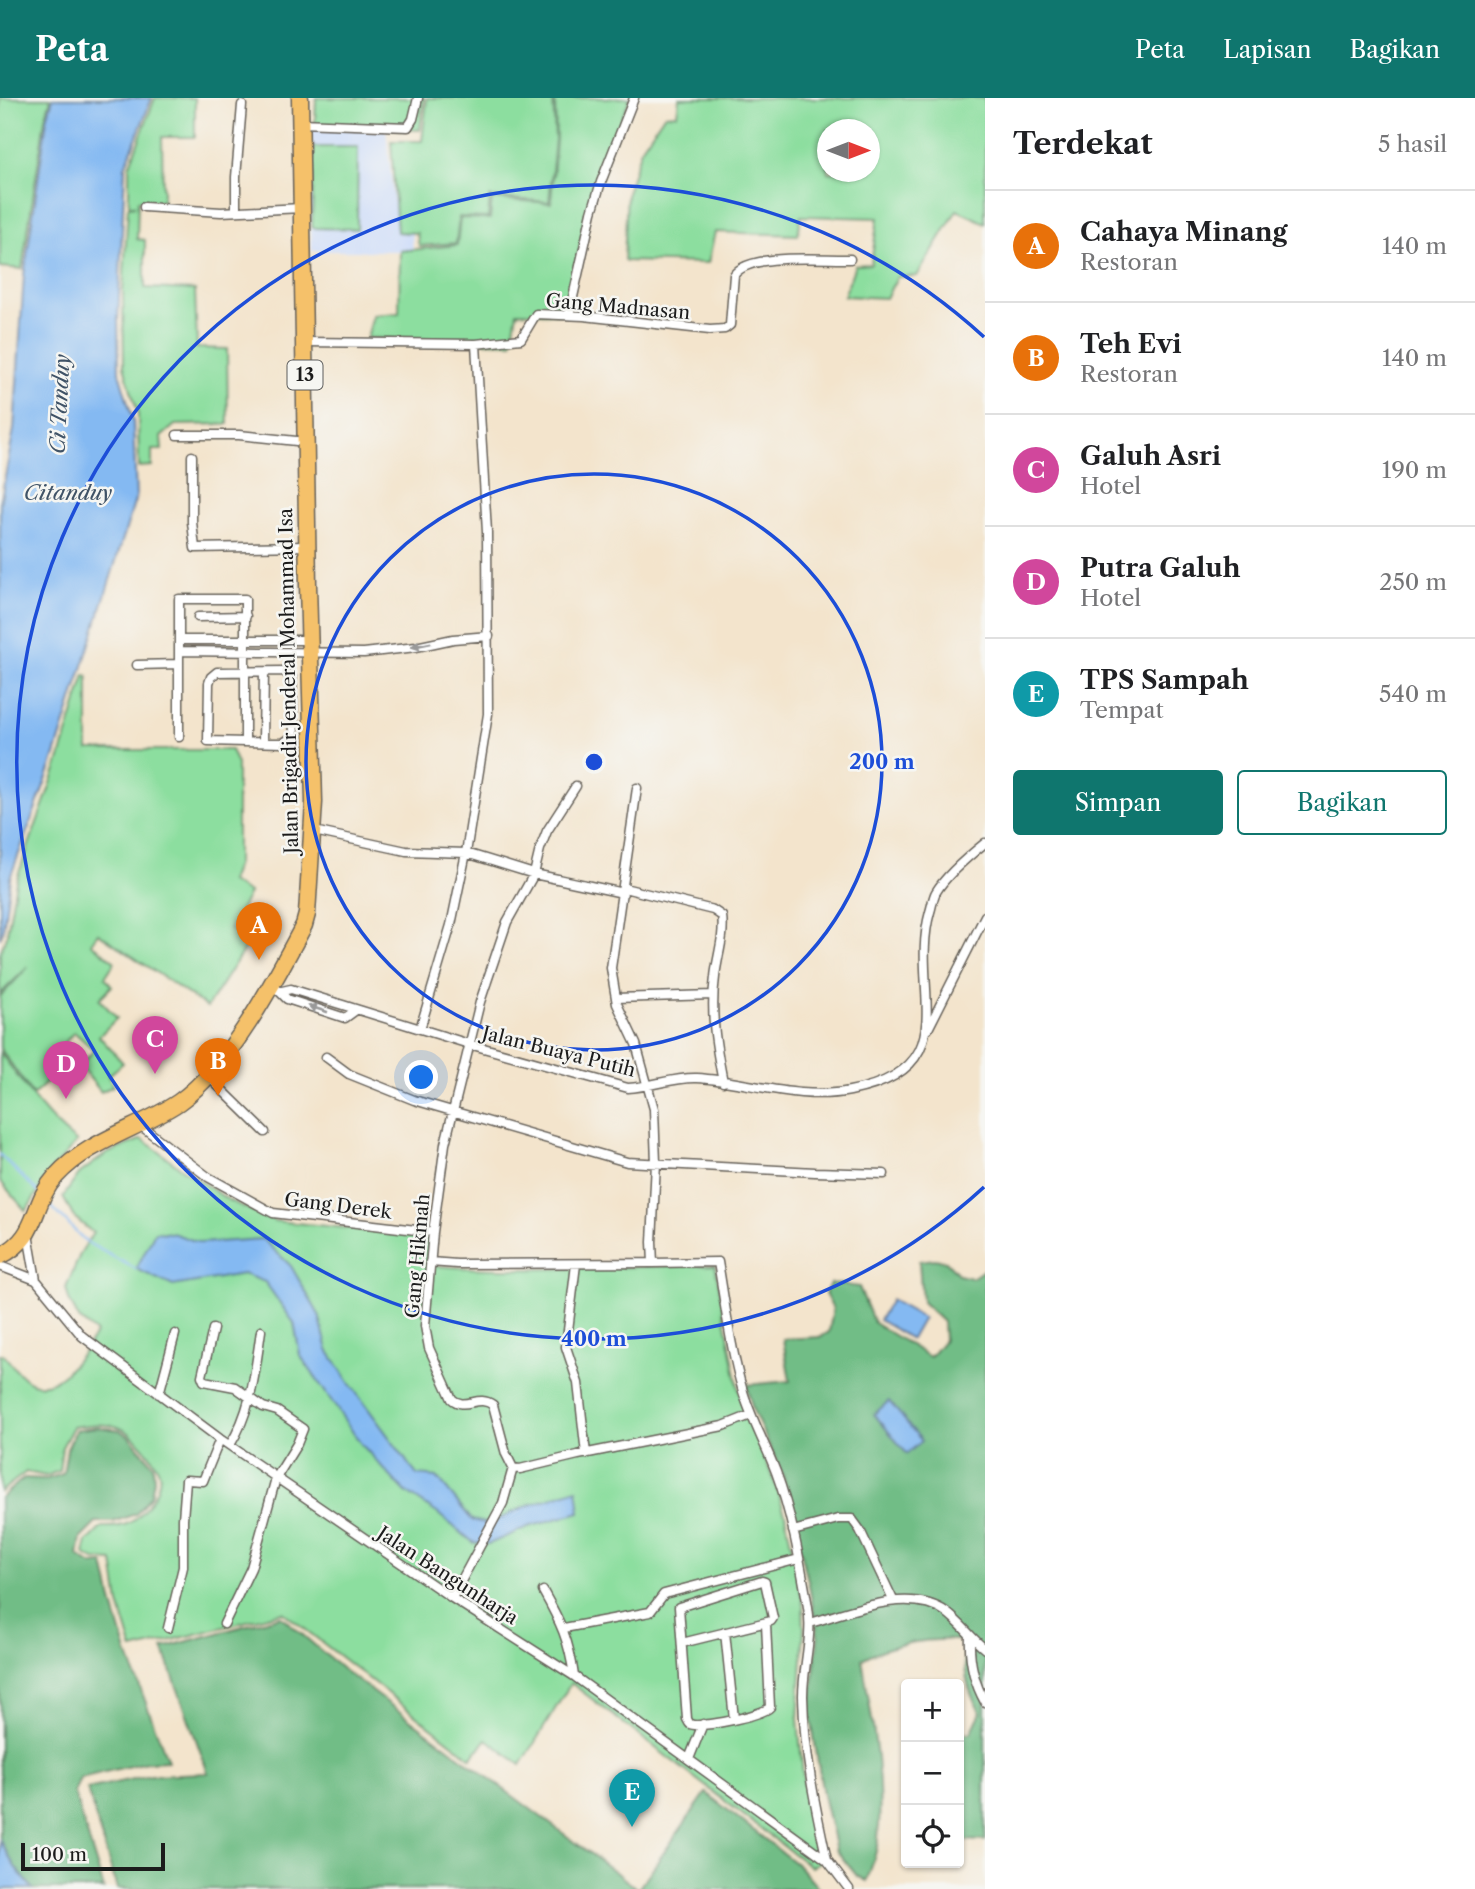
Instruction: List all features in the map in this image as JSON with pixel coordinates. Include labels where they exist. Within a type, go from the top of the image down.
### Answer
[{"type":"highway","name":"Jalan Brigadir Jenderal Mohammad Isa","points":[[28,1234],[44,1192],[56,1176],[92,1147],[141,1125],[185,1097],[207,1075],[277,989],[307,914],[314,831],[300,98]]},
{"type":"highway","points":[[0,1256],[19,1245],[28,1234]]},
{"type":"street","points":[[300,123],[408,127],[413,119],[418,98]]},
{"type":"street","points":[[569,316],[592,212],[634,98]]},
{"type":"street","points":[[236,211],[242,105]]},
{"type":"street","points":[[144,206],[236,211],[302,208]]},
{"type":"street","name":"Gang Madnasan","points":[[305,342],[476,344],[521,338],[536,314],[710,330],[725,329],[730,326],[734,275],[739,269],[755,263],[787,259],[850,259]]},
{"type":"street","points":[[419,1030],[451,925],[487,724],[487,532],[476,344]]},
{"type":"street","points":[[177,435],[239,435],[306,442]]},
{"type":"street","points":[[192,456],[192,522],[195,548],[307,546]]},
{"type":"street","points":[[178,737],[179,599],[245,599],[245,742]]},
{"type":"street","points":[[198,617],[246,617]]},
{"type":"street","points":[[179,640],[246,640],[364,653],[489,636]]},
{"type":"street","points":[[179,651],[246,652],[310,646]]},
{"type":"street","points":[[137,665],[179,664]]},
{"type":"street","points":[[283,671],[292,677],[294,736],[283,743],[208,741],[211,677],[217,672],[246,672],[283,671]]},
{"type":"street","points":[[263,742],[264,672]]},
{"type":"street","name":"Gang Hikmah","points":[[513,1468],[506,1454],[493,1405],[489,1401],[479,1399],[465,1405],[457,1404],[452,1399],[429,1349],[425,1305],[445,1144],[480,1002],[507,922],[534,874],[547,831],[576,786]]},
{"type":"street","points":[[637,788],[624,890],[611,957],[620,1013],[636,1044],[656,1124],[653,1262]]},
{"type":"street","points":[[314,831],[406,851],[466,853],[534,874],[713,910],[722,916],[713,995],[713,1027],[723,1082]]},
{"type":"street","points":[[927,1031],[926,928],[936,892],[969,855],[985,843]]},
{"type":"street","name":"Jalan Buaya Putih","points":[[277,989],[291,989],[419,1030],[628,1088],[696,1078],[799,1093],[841,1092],[888,1080],[918,1056],[927,1031],[985,916]]},
{"type":"street","points":[[616,998],[713,995]]},
{"type":"street","points":[[326,1057],[349,1074],[452,1113],[539,1135],[627,1162],[884,1174]]},
{"type":"street","points":[[207,1075],[265,1132]]},
{"type":"street","name":"Gang Derek","points":[[141,1125],[208,1177],[273,1213],[433,1232]]},
{"type":"street","points":[[28,1234],[36,1280]]},
{"type":"street","points":[[430,1262],[718,1262],[741,1386],[776,1471],[799,1559],[810,1623],[803,1679],[803,1718],[814,1800],[827,1860]]},
{"type":"street","points":[[576,1264],[566,1347],[578,1382],[586,1454]]},
{"type":"street","points":[[0,1266],[36,1280]]},
{"type":"street","name":"Jalan Bangunharja","points":[[36,1280],[82,1336],[159,1394],[452,1598],[574,1676],[827,1860],[849,1889]]},
{"type":"street","points":[[213,1329],[202,1379],[235,1387],[251,1399],[303,1427],[297,1444],[276,1478],[251,1568],[224,1624]]},
{"type":"street","points":[[230,1445],[251,1399],[261,1331]]},
{"type":"street","points":[[159,1394],[175,1334]]},
{"type":"street","points":[[452,1598],[503,1503],[513,1468],[520,1469],[723,1426],[751,1415]]},
{"type":"street","points":[[168,1628],[183,1567],[186,1480],[203,1481],[220,1439]]},
{"type":"street","points":[[793,1531],[838,1519],[852,1520],[871,1550],[893,1600]]},
{"type":"street","points":[[564,1628],[650,1612],[663,1594],[799,1559]]},
{"type":"street","points":[[682,1643],[766,1624],[773,1618],[768,1585],[762,1581],[681,1605],[678,1614],[687,1719],[692,1725],[766,1712],[770,1707],[766,1624]]},
{"type":"street","points":[[543,1591],[564,1628],[570,1646],[574,1676]]},
{"type":"street","points":[[810,1623],[893,1600],[926,1604],[945,1611],[985,1649]]},
{"type":"street","points":[[725,1633],[734,1719]]},
{"type":"street","points":[[970,1636],[972,1671],[985,1702]]},
{"type":"street","points":[[689,1759],[703,1724]]},
{"type":"shaded area","points":[[306,126],[386,130],[397,231],[412,232],[413,251],[312,251]]},
{"type":"green space","points":[[0,98],[51,98],[45,119],[22,269],[0,267]]},
{"type":"green space","points":[[155,98],[195,98],[195,137],[162,137],[163,201],[138,200],[137,239],[145,240],[145,288],[195,290],[197,348],[227,349],[228,424],[175,425],[161,437],[162,450],[152,450],[152,466],[139,467],[138,414],[124,366],[123,291],[128,207],[135,206],[129,205],[129,167]]},
{"type":"green space","points":[[316,98],[424,98],[420,130],[315,126]]},
{"type":"green space","points":[[427,98],[553,98],[555,139],[549,202],[490,197],[488,218],[459,217],[456,243],[419,246],[417,233],[397,232],[391,141],[422,141]]},
{"type":"green space","points":[[555,98],[630,98],[596,180],[564,314],[517,312],[512,343],[367,338],[373,315],[399,313],[400,251],[457,245],[460,218],[490,219],[492,199],[551,203],[556,139]]},
{"type":"green space","points":[[679,98],[985,98],[985,223],[957,210],[917,276],[897,277],[886,298],[844,296],[855,265],[871,264],[878,218],[801,216],[798,235],[715,232],[708,263],[624,261],[627,193],[641,149],[664,115],[677,114]]},
{"type":"green space","points":[[314,147],[358,147],[357,229],[312,228]]},
{"type":"green space","points":[[85,675],[88,676],[88,750],[231,750],[237,764],[237,863],[230,882],[249,893],[230,929],[250,940],[207,1007],[98,933],[91,943],[115,962],[105,977],[112,986],[99,999],[117,1018],[99,1036],[123,1063],[108,1076],[113,1086],[101,1092],[80,1066],[94,1050],[74,1032],[53,1056],[65,1066],[33,1095],[0,1048],[0,997],[28,967],[0,994],[0,953],[7,934],[16,881],[59,761]]},
{"type":"green space","points":[[0,1052],[45,1111],[77,1142],[53,1168],[26,1211],[0,1181]]},
{"type":"green space","points":[[142,1139],[230,1201],[275,1221],[429,1236],[425,1265],[533,1269],[715,1265],[738,1387],[785,1514],[803,1604],[798,1719],[804,1787],[819,1862],[811,1867],[571,1683],[521,1765],[487,1739],[471,1758],[283,1612],[133,1650],[119,1604],[113,1561],[94,1560],[84,1554],[87,1542],[102,1527],[117,1527],[128,1523],[143,1512],[159,1481],[154,1460],[123,1429],[104,1425],[73,1427],[62,1447],[59,1471],[46,1476],[26,1472],[0,1492],[0,1354],[3,1354],[26,1380],[41,1384],[51,1382],[69,1370],[96,1333],[79,1319],[66,1288],[81,1252],[93,1233],[73,1216],[63,1197],[79,1174],[106,1154]]},
{"type":"green space","points":[[919,1261],[946,1261],[959,1275],[972,1278],[985,1269],[985,1841],[964,1840],[964,1733],[971,1733],[981,1712],[969,1687],[964,1641],[925,1641],[873,1653],[862,1659],[876,1749],[879,1794],[877,1844],[867,1881],[857,1876],[836,1850],[823,1795],[810,1711],[818,1637],[809,1585],[783,1475],[754,1413],[746,1385],[790,1381],[783,1339],[820,1337],[829,1332],[833,1309],[825,1294],[830,1283],[859,1287],[874,1323],[930,1357],[944,1340],[943,1322],[922,1302]]},
{"type":"green space","points":[[97,1427],[119,1430],[129,1436],[153,1465],[151,1495],[136,1514],[113,1522],[97,1522],[81,1538],[78,1556],[92,1565],[104,1564],[127,1653],[168,1761],[147,1762],[80,1778],[74,1792],[104,1889],[0,1889],[0,1498],[24,1478],[47,1479],[63,1474],[67,1449],[76,1430]]},
{"type":"green space","points":[[281,1616],[341,1668],[638,1889],[117,1889],[87,1789],[151,1775],[208,1773],[163,1648]]},
{"type":"green space","points":[[706,1793],[799,1866],[819,1889],[638,1889]]},
{"type":"water","name":"Citanduy","points":[[53,98],[152,98],[125,167],[118,319],[119,372],[133,420],[136,497],[53,761],[10,878],[0,939],[0,504],[14,429],[24,275],[47,119]]},
{"type":"water","points":[[155,1232],[172,1233],[201,1243],[263,1239],[291,1266],[319,1315],[328,1350],[417,1475],[437,1477],[472,1520],[488,1524],[524,1507],[577,1489],[580,1512],[528,1527],[489,1544],[474,1543],[403,1490],[361,1444],[300,1355],[294,1323],[265,1282],[243,1274],[173,1286],[136,1269]]},
{"type":"water","points":[[891,1300],[923,1318],[911,1339],[879,1320]]},
{"type":"water","points":[[889,1401],[922,1441],[907,1454],[874,1414]]},
{"type":"water","points":[[0,1840],[15,1867],[33,1889],[0,1889]]},
{"type":"waterway","points":[[0,1155],[38,1192]]},
{"type":"waterway","points":[[47,1202],[86,1242],[136,1269]]},
{"type":"place","name":"Cahaya Minang","points":[[259,960]]},
{"type":"place","name":"Galuh Asri","points":[[155,1074]]},
{"type":"place","name":"Teh Evi","points":[[218,1096]]},
{"type":"place","name":"Putra Galuh","points":[[66,1099]]},
{"type":"place","name":"TPS Sampah","points":[[632,1827]]},
{"type":"water label","name":"Ci Tanduy","points":[[60,404]]}]
